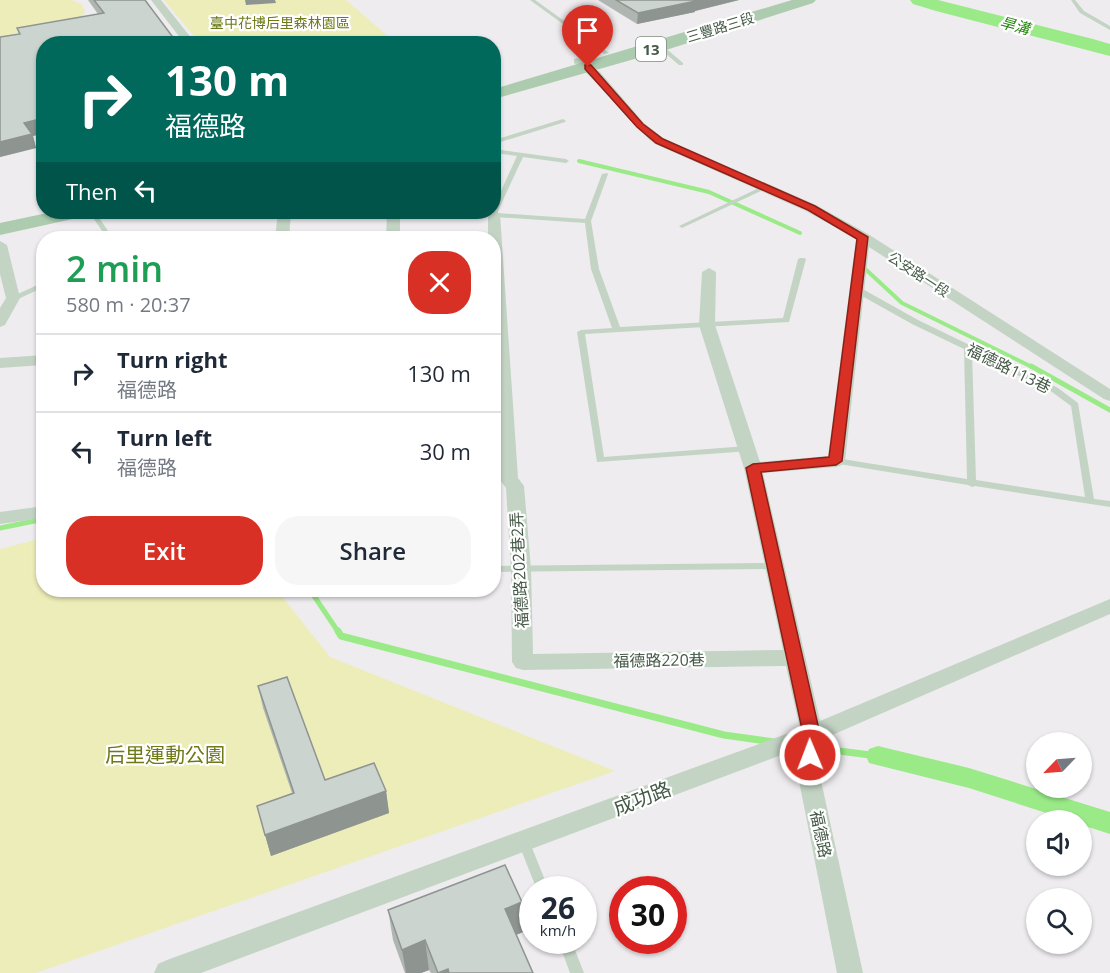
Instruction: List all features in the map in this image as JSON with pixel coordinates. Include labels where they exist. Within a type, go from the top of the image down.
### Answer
[{"type":"main road","name":"三豐路三段","points":[[501,92],[583,64],[606,53],[785,0]]},
{"type":"main road","name":"三豐路三段","points":[[501,83],[660,46],[808,0]]},
{"type":"main road","points":[[0,219],[36,211]]},
{"type":"main road","points":[[0,229],[46,219]]},
{"type":"street","points":[[156,0],[185,36]]},
{"type":"street","name":"公安路一段","points":[[583,64],[640,126],[659,141],[811,208],[863,237],[1110,396]]},
{"type":"street","points":[[750,459],[836,461],[863,237]]},
{"type":"street","points":[[0,245],[8,292],[0,322]]},
{"type":"street","points":[[706,325],[709,272]]},
{"type":"street","name":"福德路","points":[[706,325],[750,459],[796,658],[812,734],[809,776],[850,973]]},
{"type":"street","points":[[0,363],[36,361]]},
{"type":"street","name":"福德路202巷2弄","points":[[501,480],[514,486],[521,569],[523,662]]},
{"type":"street","points":[[0,518],[36,513]]},
{"type":"street","name":"成功路","points":[[167,973],[812,734],[1110,606]]},
{"type":"street","name":"福德路220巷","points":[[523,662],[796,658]]},
{"type":"lane","points":[[532,0],[606,53]]},
{"type":"lane","points":[[1073,0],[1082,12],[1110,28]]},
{"type":"lane","points":[[660,46],[681,64]]},
{"type":"lane","points":[[501,140],[563,121]]},
{"type":"lane","points":[[501,152],[566,161]]},
{"type":"lane","points":[[501,197],[520,156]]},
{"type":"lane","points":[[605,174],[588,221],[596,269],[617,330]]},
{"type":"lane","points":[[682,226],[765,187]]},
{"type":"lane","points":[[501,215],[588,221]]},
{"type":"lane","points":[[750,459],[600,460],[580,332],[786,320],[802,259]]},
{"type":"lane","points":[[8,292],[36,286]]},
{"type":"lane","name":"福德路113巷","points":[[856,288],[915,322],[1055,390],[1075,405],[1090,500]]},
{"type":"lane","points":[[968,349],[972,484]]},
{"type":"lane","points":[[836,461],[1110,504]]},
{"type":"lane","points":[[501,570],[775,566]]},
{"type":"lane","points":[[524,842],[537,876]]},
{"type":"lane","points":[[570,954],[577,973]]},
{"type":"green space","points":[[0,0],[72,0],[81,4],[85,10],[83,17],[0,44]]},
{"type":"green space","name":"臺中花博后里森林園區","points":[[164,0],[346,0],[388,36],[194,36]]},
{"type":"green space","name":"后里運動公園","points":[[36,540],[36,597],[283,597],[330,657],[615,771],[36,973],[0,973],[0,549]]},
{"type":"building","points":[[94,0],[145,0],[172,36],[36,36],[36,120],[24,123],[32,134],[0,142],[0,37],[20,34],[17,28],[104,13]]},
{"type":"building","points":[[616,0],[694,0],[696,1],[638,13]]},
{"type":"building","points":[[287,677],[325,780],[374,763],[386,791],[265,835],[257,806],[294,793],[258,686]]},
{"type":"building","points":[[505,865],[519,895],[519,903],[505,909],[519,941],[519,954],[525,954],[533,973],[449,973],[448,969],[438,973],[425,940],[402,950],[388,910]]},
{"type":"waterway","name":"旱溝","points":[[919,0],[1110,50]]},
{"type":"waterway","points":[[579,161],[709,192],[800,233]]},
{"type":"waterway","points":[[862,266],[902,303],[1034,368]]},
{"type":"waterway","points":[[1031,366],[1110,410]]},
{"type":"waterway","points":[[0,528],[36,521]]},
{"type":"waterway","points":[[315,597],[339,633]]},
{"type":"waterway","points":[[338,631],[341,636],[724,735],[774,742]]},
{"type":"waterway","points":[[816,748],[878,756]]},
{"type":"waterway","points":[[878,756],[969,778],[1110,823]]},
{"type":"route","points":[[588,67],[640,126],[659,141],[811,208],[863,237],[836,461],[753,468],[812,734],[810,755]]}]
